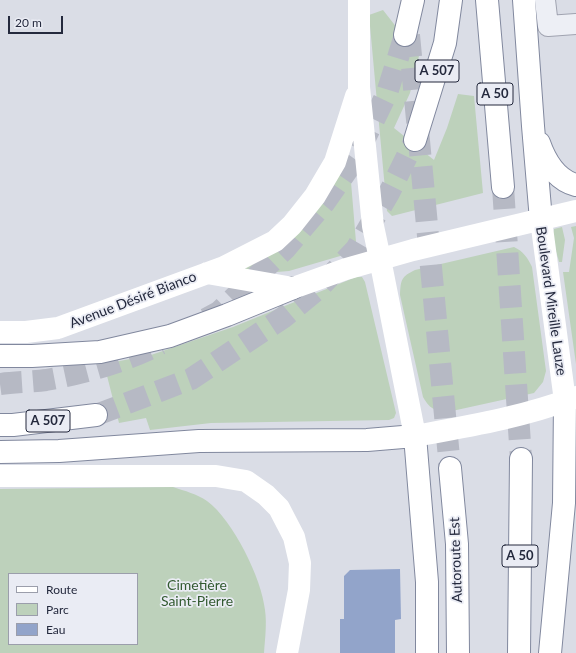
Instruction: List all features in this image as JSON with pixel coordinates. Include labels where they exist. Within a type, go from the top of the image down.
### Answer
[{"type":"main road","points":[[359,0],[359,87],[373,226],[415,436],[427,582],[427,653]]},
{"type":"main road","points":[[405,35],[413,0]]},
{"type":"main road","name":"A 507","points":[[414,140],[446,43],[451,0]]},
{"type":"main road","name":"A 50","points":[[488,0],[503,188]]},
{"type":"main road","points":[[524,0],[541,220],[576,211]]},
{"type":"main road","points":[[205,273],[224,267],[274,241],[292,225],[315,196],[335,162],[359,87]]},
{"type":"main road","points":[[533,126],[544,155],[552,169],[576,186]]},
{"type":"main road","name":"Boulevard Mireille Lauze","points":[[380,259],[498,229],[541,220],[570,399],[566,440],[564,503],[550,653]]},
{"type":"main road","name":"Avenue Désiré Bianco","points":[[0,332],[26,332],[58,328],[205,273],[293,288],[346,269],[380,259]]},
{"type":"main road","points":[[0,356],[32,356],[100,352],[170,336],[293,288]]},
{"type":"main road","points":[[0,452],[59,451],[199,441],[368,440],[415,436],[494,422],[570,399]]},
{"type":"main road","name":"A 507","points":[[0,425],[13,425],[96,415]]},
{"type":"main road","name":"A 50","points":[[519,653],[521,459]]},
{"type":"main road","name":"Autoroute Est","points":[[450,468],[457,544],[458,653]]},
{"type":"main road","points":[[0,476],[216,476],[246,481],[266,495],[279,508],[294,537],[300,563],[299,590],[287,653]]},
{"type":"street","points":[[545,0],[548,26],[576,24]]},
{"type":"green space","points":[[383,10],[419,56],[410,93],[394,128],[434,160],[447,128],[458,94],[474,96],[483,193],[392,216],[387,211],[369,15]]},
{"type":"green space","points":[[348,146],[356,242],[352,250],[347,254],[289,271],[252,274],[236,266],[249,261]]},
{"type":"green space","points":[[576,226],[576,364],[563,272],[569,272],[574,238],[571,227]]},
{"type":"green space","points":[[562,227],[565,240],[562,262],[559,262],[553,241],[553,233],[554,229]]},
{"type":"green space","points":[[514,247],[525,255],[532,267],[546,371],[543,382],[534,393],[452,411],[442,411],[431,408],[423,397],[400,295],[404,277],[415,270]]},
{"type":"green space","points":[[356,277],[362,277],[365,282],[396,413],[394,418],[389,420],[211,423],[150,430],[146,418],[119,423],[104,364],[151,355],[233,327]]},
{"type":"green space","name":"Cimetière Saint-Pierre","points":[[173,487],[191,493],[207,501],[227,522],[245,551],[263,597],[266,626],[264,653],[0,653],[0,489]]},
{"type":"water","points":[[400,569],[401,619],[395,620],[395,653],[340,653],[340,619],[344,619],[344,576],[350,570]]},
{"type":"tunnel","points":[[206,319],[219,312],[285,249],[325,202],[355,159],[387,93],[405,35]]},
{"type":"tunnel","points":[[409,35],[450,468]]},
{"type":"tunnel","points":[[96,415],[191,379],[284,317],[319,288],[356,249],[389,193],[415,140]]},
{"type":"tunnel","points":[[503,187],[521,459]]},
{"type":"tunnel","points":[[0,384],[46,380],[74,374],[134,356],[160,344]]}]
